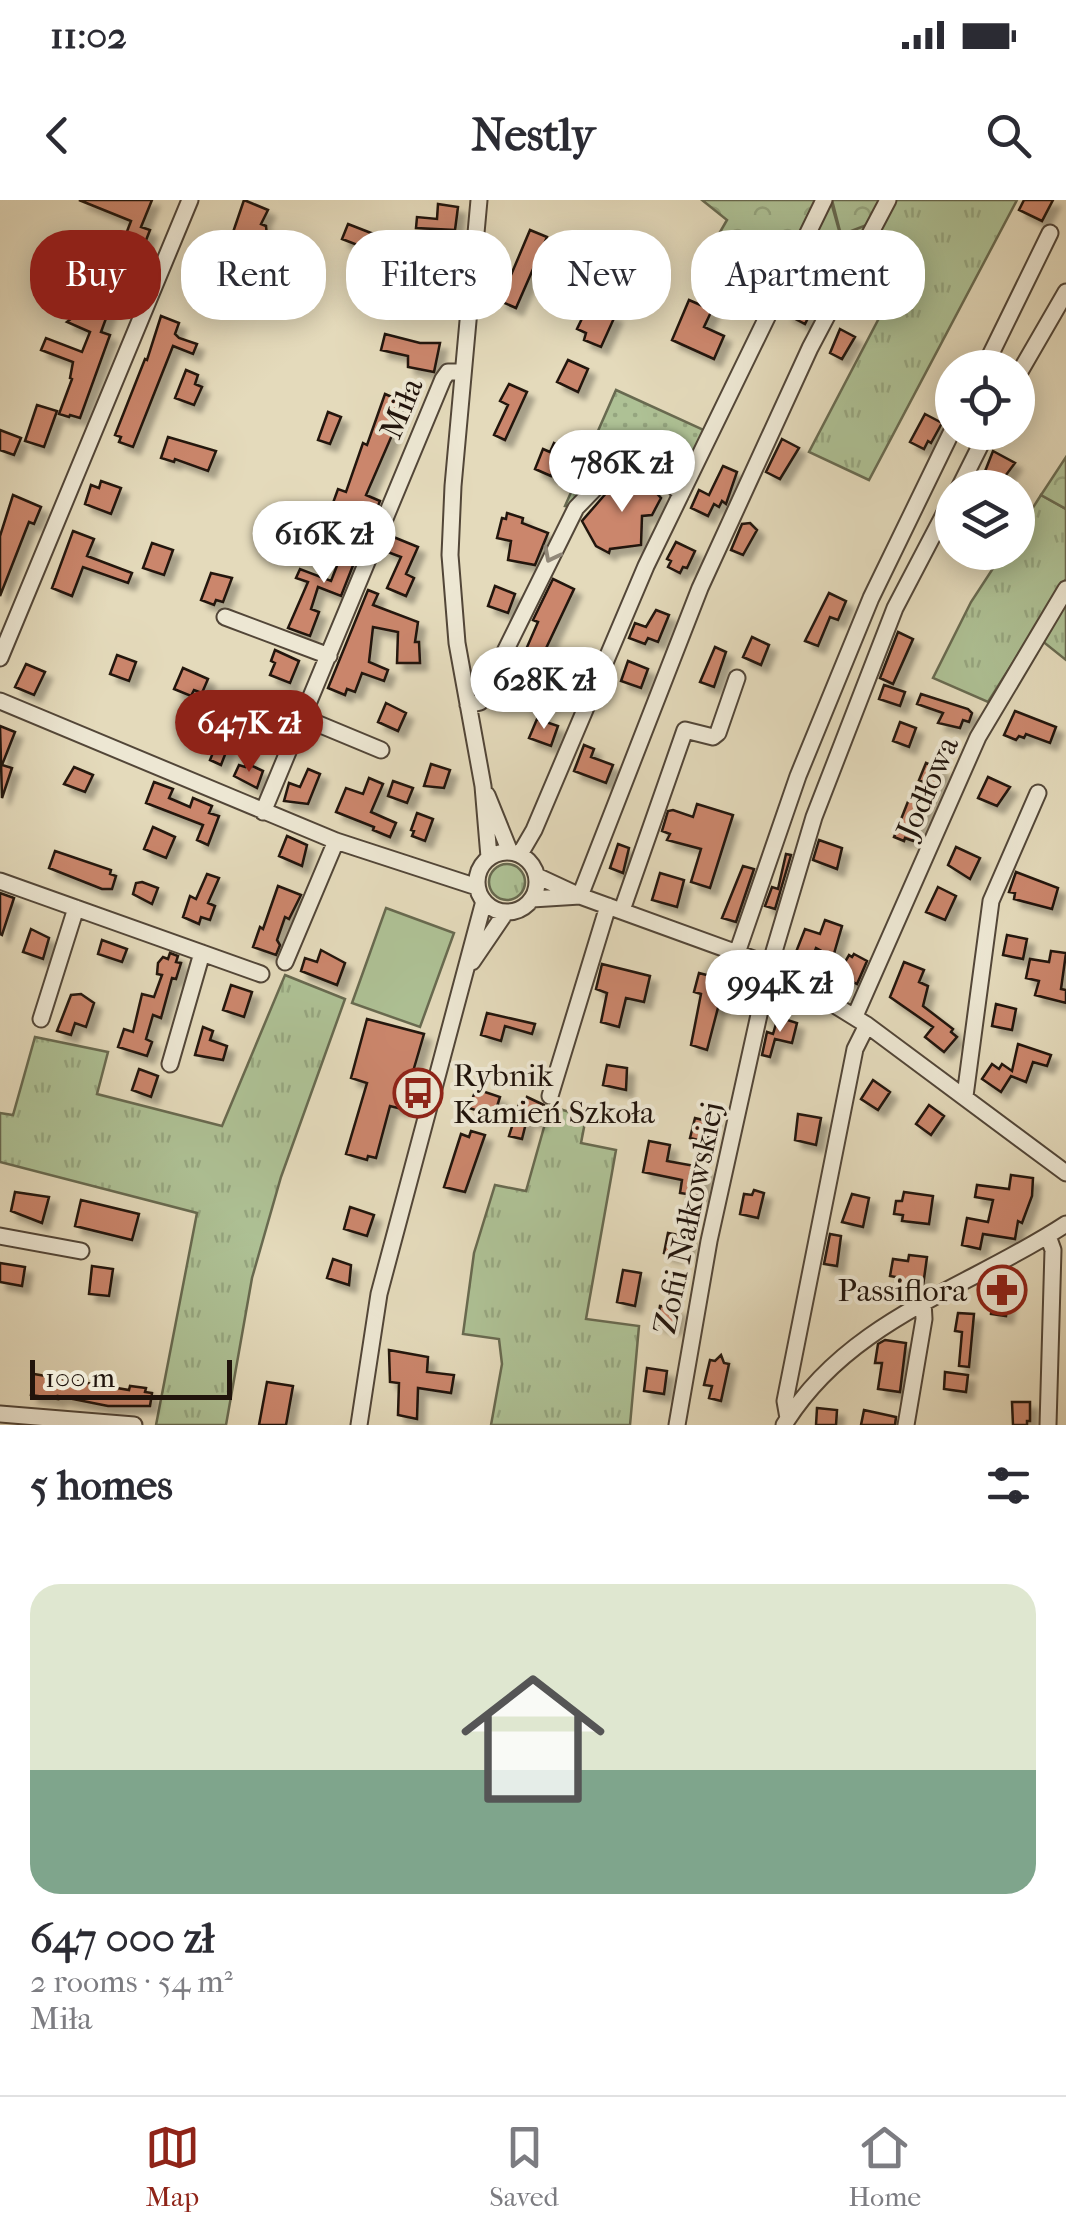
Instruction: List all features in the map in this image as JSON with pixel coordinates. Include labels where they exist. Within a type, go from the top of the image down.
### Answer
[{"type":"street","points":[[0,658],[190,200]]},
{"type":"street","points":[[479,200],[450,555],[453,614],[483,786],[490,857]]},
{"type":"street","points":[[359,1425],[379,1294],[467,971],[481,894],[479,870],[490,857],[515,853],[534,830],[646,566],[824,200]]},
{"type":"street","points":[[580,896],[700,588],[810,348],[888,200]]},
{"type":"street","points":[[993,350],[1050,233]]},
{"type":"street","points":[[1032,350],[1066,292]]},
{"type":"street","name":"Miła","points":[[263,812],[443,378],[450,371],[462,372]]},
{"type":"street","points":[[737,953],[798,776],[856,634],[943,450]]},
{"type":"street","points":[[468,705],[480,702],[576,508],[631,451],[681,494]]},
{"type":"street","name":"Zofii Nałkowskiej","points":[[677,1425],[710,1241],[770,965],[814,818],[895,608],[935,532]]},
{"type":"street","name":"Jodłowa","points":[[786,1422],[785,1402],[861,1021],[978,737],[1066,589]]},
{"type":"street","points":[[225,617],[329,656]]},
{"type":"street","points":[[550,1096],[615,908],[685,730],[714,736],[718,733],[736,678]]},
{"type":"street","points":[[0,701],[263,812],[481,894],[496,910],[520,909],[532,899],[536,876],[531,863],[515,853],[483,786]]},
{"type":"street","points":[[304,718],[381,750]]},
{"type":"street","points":[[965,1096],[991,901],[1038,793]]},
{"type":"street","points":[[285,962],[336,841]]},
{"type":"street","points":[[536,876],[580,896],[770,965],[861,1021],[1066,1172]]},
{"type":"street","points":[[0,881],[261,974]]},
{"type":"street","points":[[532,899],[580,896]]},
{"type":"street","points":[[41,1019],[76,908]]},
{"type":"street","points":[[467,971],[506,912]]},
{"type":"street","points":[[170,1064],[202,953]]},
{"type":"street","points":[[786,1422],[849,1350],[885,1323],[1066,1224]]},
{"type":"street","points":[[0,1236],[81,1250]]},
{"type":"street","points":[[1048,1236],[1052,1250],[1048,1425]]},
{"type":"street","points":[[906,1425],[924,1318],[923,1301]]},
{"type":"street","points":[[0,1414],[134,1425]]},
{"type":"green space","points":[[702,200],[818,200],[802,230],[721,230],[727,220]]},
{"type":"green space","points":[[832,200],[887,200],[877,221],[854,230],[840,230]]},
{"type":"green space","points":[[887,200],[1017,200],[869,480],[809,452],[878,320],[925,320],[925,230],[846,230]]},
{"type":"green space","points":[[831,202],[839,230],[817,230]]},
{"type":"green space","points":[[616,390],[706,431],[686,472],[659,456],[636,434],[629,434],[613,461],[571,507],[565,506]]},
{"type":"green space","points":[[1066,457],[1066,509],[1041,495]]},
{"type":"green space","points":[[1041,495],[1066,509],[1066,579],[988,702],[933,678],[971,602],[992,570],[1035,570],[1035,504]]},
{"type":"green space","points":[[1066,600],[1066,660],[1041,640]]},
{"type":"green space","points":[[507,864],[520,869],[525,882],[520,895],[507,900],[494,895],[489,882],[494,869]]},
{"type":"green space","points":[[386,908],[454,933],[420,1027],[352,1003]]},
{"type":"green space","points":[[285,975],[345,999],[281,1177],[252,1278],[226,1425],[156,1425],[197,1213],[0,1162],[0,1113],[13,1115],[35,1037],[108,1052],[97,1094],[222,1126]]},
{"type":"green space","points":[[550,1106],[586,1117],[581,1143],[616,1150],[586,1319],[639,1326],[630,1425],[491,1425],[502,1364],[499,1339],[463,1334],[474,1253],[495,1185],[526,1191]]},
{"type":"building","points":[[79,200],[152,200],[141,227],[150,230],[128,230],[131,221]]},
{"type":"building","points":[[244,200],[268,210],[261,224],[266,230],[234,230]]},
{"type":"building","points":[[1024,200],[1053,200],[1042,221],[1019,210]]},
{"type":"building","points":[[438,204],[458,207],[455,230],[416,228],[417,217],[437,219]]},
{"type":"building","points":[[348,224],[363,230],[346,230],[346,241],[342,239]]},
{"type":"building","points":[[532,231],[532,271],[516,308],[512,306],[512,273]]},
{"type":"building","points":[[689,300],[691,320],[707,320],[704,327],[724,336],[714,359],[672,340]]},
{"type":"building","points":[[161,316],[179,323],[175,334],[179,338],[197,344],[193,354],[173,346],[133,447],[119,442],[121,437],[115,435]]},
{"type":"building","points":[[105,320],[101,332],[110,335],[80,418],[59,414],[72,379],[73,362],[41,350],[46,338],[82,352],[90,332],[67,322]]},
{"type":"building","points":[[581,320],[613,320],[601,347],[584,340],[586,333],[577,329]]},
{"type":"building","points":[[840,329],[855,337],[842,359],[830,353]]},
{"type":"building","points":[[385,334],[420,343],[440,343],[434,372],[408,367],[408,356],[381,350]]},
{"type":"building","points":[[568,360],[588,369],[578,392],[557,382]]},
{"type":"building","points":[[186,370],[198,375],[195,384],[202,387],[194,405],[175,398]]},
{"type":"building","points":[[509,384],[527,392],[505,440],[494,435],[508,405],[500,401]]},
{"type":"building","points":[[385,394],[406,403],[366,495],[380,501],[372,520],[344,508],[340,518],[329,514],[338,489],[346,492]]},
{"type":"building","points":[[37,405],[57,411],[44,447],[25,441]]},
{"type":"building","points":[[328,412],[341,417],[330,444],[318,440]]},
{"type":"building","points":[[925,414],[935,419],[931,443],[928,441],[924,449],[910,442]]},
{"type":"building","points":[[0,430],[21,438],[14,455],[0,450]]},
{"type":"building","points":[[168,437],[216,451],[208,471],[161,458]]},
{"type":"building","points":[[782,439],[799,448],[780,479],[766,472]]},
{"type":"building","points":[[554,443],[564,448],[551,476],[535,469],[543,449],[550,452]]},
{"type":"building","points":[[993,451],[1015,463],[1010,470],[986,470]]},
{"type":"building","points":[[723,466],[737,472],[726,504],[714,504],[708,516],[691,508],[699,490],[709,495]]},
{"type":"building","points":[[637,472],[661,498],[652,515],[642,516],[641,545],[610,549],[609,553],[596,546],[582,521],[608,491],[613,492]]},
{"type":"building","points":[[101,481],[121,488],[111,514],[85,504],[91,485],[99,488]]},
{"type":"building","points":[[13,495],[41,507],[34,524],[29,522],[0,596],[0,536]]},
{"type":"building","points":[[507,513],[548,533],[535,565],[508,560],[511,541],[497,538]]},
{"type":"building","points":[[750,523],[757,530],[743,555],[731,550],[742,524]]},
{"type":"building","points":[[73,531],[94,539],[87,556],[132,573],[128,583],[83,567],[72,596],[52,588]]},
{"type":"building","points":[[345,534],[361,545],[341,596],[318,587],[311,609],[319,612],[310,636],[288,628],[308,582],[296,578],[300,569],[331,581]]},
{"type":"building","points":[[391,536],[418,547],[406,574],[414,578],[406,596],[387,588],[401,557],[385,551]]},
{"type":"building","points":[[676,542],[695,551],[680,573],[668,567],[671,561],[667,559]]},
{"type":"building","points":[[152,543],[173,550],[164,575],[143,568]]},
{"type":"building","points":[[211,573],[232,578],[223,602],[216,600],[214,605],[201,600]]},
{"type":"building","points":[[553,579],[574,589],[540,661],[524,654],[538,622],[533,620]]},
{"type":"building","points":[[495,586],[515,594],[508,613],[488,606]]},
{"type":"building","points":[[368,590],[378,594],[373,605],[418,622],[415,642],[419,642],[420,663],[397,663],[398,632],[373,627],[369,662],[388,670],[384,681],[362,673],[355,692],[347,689],[345,695],[328,688]]},
{"type":"building","points":[[829,593],[846,601],[838,620],[830,617],[818,646],[805,641]]},
{"type":"building","points":[[656,610],[669,615],[658,642],[648,638],[645,644],[629,638],[635,623],[646,627]]},
{"type":"building","points":[[898,632],[913,639],[893,684],[880,678]]},
{"type":"building","points":[[752,637],[769,645],[761,665],[743,657]]},
{"type":"building","points":[[715,647],[726,652],[714,687],[700,682]]},
{"type":"building","points":[[275,650],[299,661],[290,683],[270,675]]},
{"type":"building","points":[[117,655],[136,662],[129,681],[110,674]]},
{"type":"building","points":[[628,661],[648,669],[641,688],[621,681]]},
{"type":"building","points":[[26,664],[45,672],[34,695],[15,687]]},
{"type":"building","points":[[183,668],[208,679],[202,693],[194,690],[191,696],[174,689]]},
{"type":"building","points":[[551,670],[563,676],[552,702],[540,696]]},
{"type":"building","points":[[884,685],[905,692],[900,706],[879,699]]},
{"type":"building","points":[[921,694],[968,709],[972,713],[969,722],[963,720],[960,728],[938,723],[943,713],[917,704]]},
{"type":"building","points":[[386,703],[406,713],[398,731],[378,722]]},
{"type":"building","points":[[1015,711],[1056,727],[1050,743],[1026,734],[1016,740],[1004,735]]},
{"type":"building","points":[[537,719],[558,726],[551,746],[529,738]]},
{"type":"building","points":[[900,722],[916,728],[909,747],[893,741]]},
{"type":"building","points":[[0,726],[15,732],[2,765],[12,768],[2,798]]},
{"type":"building","points":[[223,728],[233,734],[221,765],[210,760]]},
{"type":"building","points":[[584,745],[594,749],[591,757],[613,765],[606,783],[574,771]]},
{"type":"building","points":[[246,763],[263,771],[257,788],[234,776],[239,765],[245,767]]},
{"type":"building","points":[[926,763],[943,770],[913,841],[904,841],[894,837],[909,799],[916,801]]},
{"type":"building","points":[[431,764],[450,770],[444,788],[424,786]]},
{"type":"building","points":[[74,767],[93,775],[85,792],[64,784]]},
{"type":"building","points":[[308,769],[320,774],[308,804],[284,801],[289,783],[300,787]]},
{"type":"building","points":[[988,777],[1010,787],[997,806],[978,798]]},
{"type":"building","points":[[369,778],[383,784],[371,812],[396,823],[390,837],[336,812],[346,788],[363,794]]},
{"type":"building","points":[[393,781],[413,788],[407,803],[388,796]]},
{"type":"building","points":[[154,782],[173,789],[169,798],[190,807],[193,798],[212,806],[209,813],[219,816],[208,845],[197,840],[203,825],[146,803]]},
{"type":"building","points":[[697,804],[733,815],[710,888],[691,882],[701,849],[667,840],[670,834],[662,831],[668,811],[693,817]]},
{"type":"building","points":[[417,813],[433,819],[425,841],[412,836]]},
{"type":"building","points":[[153,827],[175,837],[166,858],[144,849]]},
{"type":"building","points":[[287,836],[307,845],[302,866],[279,856]]},
{"type":"building","points":[[819,840],[842,848],[837,869],[813,860]]},
{"type":"building","points":[[618,844],[629,848],[623,873],[610,868]]},
{"type":"building","points":[[956,847],[980,858],[970,879],[948,865]]},
{"type":"building","points":[[55,851],[111,870],[110,874],[116,876],[112,889],[102,889],[49,868]]},
{"type":"building","points":[[786,854],[791,855],[775,909],[765,906],[772,887],[778,889]]},
{"type":"building","points":[[743,866],[754,869],[736,922],[722,918]]},
{"type":"building","points":[[1016,872],[1058,888],[1052,909],[1014,899],[1015,893],[1009,892]]},
{"type":"building","points":[[660,873],[684,880],[677,907],[652,900]]},
{"type":"building","points":[[207,874],[219,878],[208,903],[215,906],[210,920],[201,917],[199,924],[183,917],[190,896],[196,899]]},
{"type":"building","points":[[136,883],[158,888],[152,904],[133,894]]},
{"type":"building","points":[[278,886],[301,895],[289,919],[285,917],[276,955],[253,947]]},
{"type":"building","points":[[938,887],[956,896],[945,920],[926,912]]},
{"type":"building","points":[[0,893],[14,898],[2,935],[0,934]]},
{"type":"building","points":[[825,920],[842,926],[833,957],[816,948],[812,959],[796,952],[805,929],[820,934]]},
{"type":"building","points":[[31,929],[49,938],[43,959],[23,952]]},
{"type":"building","points":[[1007,935],[1027,939],[1023,959],[1003,955]]},
{"type":"building","points":[[102,940],[127,949],[122,962],[98,954]]},
{"type":"building","points":[[321,950],[345,963],[337,985],[301,971],[305,958],[317,962]]},
{"type":"building","points":[[1051,951],[1066,953],[1061,989],[1066,990],[1066,1003],[1035,995],[1039,981],[1026,978],[1030,959],[1049,962]]},
{"type":"building","points":[[170,953],[178,956],[176,962],[181,963],[176,979],[172,978],[161,1018],[153,1015],[146,1039],[152,1042],[147,1056],[118,1047],[124,1029],[133,1032],[142,994],[154,997],[162,975],[157,974],[158,963],[163,957],[168,959]]},
{"type":"building","points":[[849,955],[867,961],[857,984],[838,974]]},
{"type":"building","points":[[904,962],[924,970],[919,982],[928,986],[923,1006],[953,1029],[951,1032],[957,1037],[944,1052],[925,1037],[933,1027],[890,997]]},
{"type":"building","points":[[602,964],[650,976],[644,1002],[626,998],[619,1027],[601,1022],[607,993],[596,989]]},
{"type":"building","points":[[699,973],[737,983],[732,1003],[720,1000],[707,1050],[691,1045],[701,994],[694,992]]},
{"type":"building","points":[[231,985],[252,992],[244,1017],[223,1010]]},
{"type":"building","points":[[81,994],[94,1003],[86,1027],[75,1023],[71,1035],[57,1031],[71,995]]},
{"type":"building","points":[[996,1004],[1016,1009],[1012,1030],[992,1026]]},
{"type":"building","points":[[487,1013],[535,1024],[532,1034],[505,1026],[501,1041],[481,1035]]},
{"type":"building","points":[[778,1017],[797,1023],[792,1043],[775,1039],[770,1057],[762,1055],[767,1032],[773,1034]]},
{"type":"building","points":[[367,1019],[424,1034],[402,1109],[390,1106],[376,1158],[368,1156],[367,1160],[346,1154],[367,1083],[351,1078]]},
{"type":"building","points":[[203,1027],[213,1031],[210,1040],[227,1046],[223,1060],[195,1055]]},
{"type":"building","points":[[1018,1044],[1051,1055],[1047,1066],[1033,1062],[1026,1082],[1011,1076],[1001,1092],[982,1079],[992,1064],[999,1069],[1002,1064],[1012,1071]]},
{"type":"building","points":[[607,1065],[627,1068],[626,1090],[603,1085]]},
{"type":"building","points":[[139,1069],[158,1076],[151,1097],[132,1090]]},
{"type":"building","points":[[873,1080],[890,1092],[878,1110],[861,1099]]},
{"type":"building","points":[[476,1089],[500,1097],[494,1116],[469,1108]]},
{"type":"building","points":[[527,1097],[544,1105],[539,1123],[527,1119],[522,1139],[509,1136],[520,1101],[525,1103]]},
{"type":"building","points":[[929,1105],[944,1116],[931,1135],[916,1124]]},
{"type":"building","points":[[798,1114],[821,1118],[816,1145],[795,1140]]},
{"type":"building","points":[[704,1115],[714,1117],[706,1142],[690,1138],[695,1118],[703,1120]]},
{"type":"building","points":[[471,1131],[485,1135],[465,1192],[444,1187],[461,1134],[469,1137]]},
{"type":"building","points":[[649,1141],[670,1145],[667,1161],[706,1168],[701,1196],[680,1193],[682,1180],[643,1172]]},
{"type":"building","points":[[1011,1175],[1033,1178],[1032,1196],[1022,1223],[1018,1221],[1015,1239],[983,1234],[980,1249],[962,1245],[967,1218],[988,1222],[993,1200],[975,1197],[977,1185],[1009,1189]]},
{"type":"building","points":[[754,1190],[764,1193],[758,1218],[740,1214],[744,1194],[752,1195]]},
{"type":"building","points":[[15,1192],[49,1197],[42,1223],[11,1211]]},
{"type":"building","points":[[904,1192],[933,1196],[929,1224],[902,1221],[903,1215],[894,1214],[896,1201],[902,1201]]},
{"type":"building","points":[[852,1194],[869,1198],[863,1227],[842,1222]]},
{"type":"building","points":[[81,1200],[139,1214],[132,1240],[75,1226]]},
{"type":"building","points":[[350,1207],[374,1215],[367,1236],[344,1229]]},
{"type":"building","points":[[668,1233],[690,1237],[686,1253],[664,1253]]},
{"type":"building","points":[[830,1234],[841,1236],[837,1266],[824,1264]]},
{"type":"building","points":[[909,1255],[927,1257],[923,1286],[899,1282],[901,1278],[890,1276],[893,1259],[908,1261]]},
{"type":"building","points":[[333,1259],[351,1265],[349,1285],[327,1278]]},
{"type":"building","points":[[0,1263],[25,1267],[22,1286],[0,1282]]},
{"type":"building","points":[[92,1266],[113,1269],[109,1296],[89,1294]]},
{"type":"building","points":[[623,1270],[641,1273],[635,1306],[617,1302]]},
{"type":"building","points":[[994,1286],[1010,1288],[1006,1316],[991,1314]]},
{"type":"building","points":[[660,1306],[678,1309],[674,1328],[657,1324]]},
{"type":"building","points":[[958,1313],[974,1314],[969,1367],[959,1366],[962,1332],[955,1331]]},
{"type":"building","points":[[885,1340],[906,1343],[900,1392],[878,1389],[882,1363],[875,1363],[878,1344]]},
{"type":"building","points":[[389,1350],[428,1357],[427,1372],[454,1375],[451,1393],[418,1388],[417,1419],[398,1415],[399,1383],[390,1382]]},
{"type":"building","points":[[721,1355],[724,1363],[729,1364],[721,1401],[709,1398],[712,1386],[704,1385],[710,1360]]},
{"type":"building","points":[[647,1368],[667,1371],[664,1394],[644,1391]]},
{"type":"building","points":[[945,1372],[968,1375],[966,1392],[944,1389]]},
{"type":"building","points":[[34,1374],[129,1390],[130,1386],[146,1388],[145,1392],[152,1393],[150,1406],[108,1406],[31,1395]]},
{"type":"building","points":[[267,1382],[293,1386],[286,1425],[259,1425]]},
{"type":"building","points":[[1012,1402],[1030,1402],[1027,1425],[1013,1425]]},
{"type":"building","points":[[817,1408],[837,1410],[836,1425],[816,1425]]},
{"type":"building","points":[[864,1410],[896,1417],[895,1425],[861,1425]]},
{"type":"place","name":"Rybnik Kamień Szkoła","points":[[418,1093]]},
{"type":"place","name":"Passiflora","points":[[1002,1290]]}]
